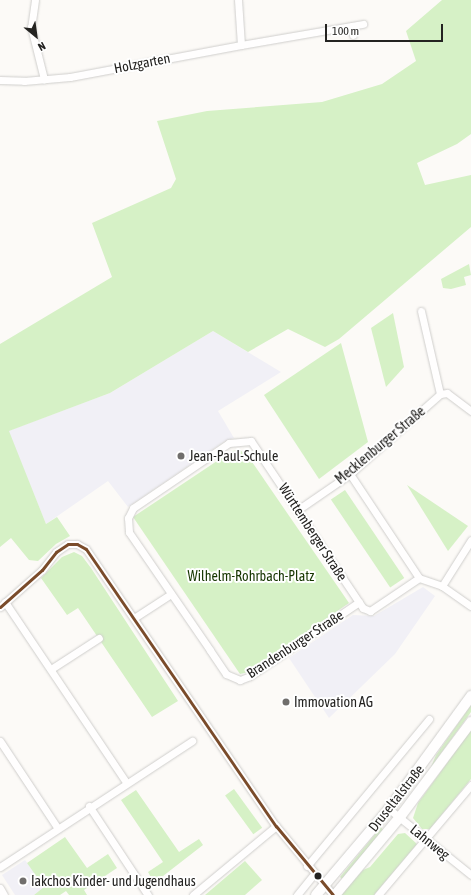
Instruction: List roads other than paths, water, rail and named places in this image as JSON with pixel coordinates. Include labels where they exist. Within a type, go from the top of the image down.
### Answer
[{"type":"main road","name":"Druseltalstraße","points":[[316,895],[389,809],[471,696]]},
{"type":"main road","name":"Druseltalstraße","points":[[334,895],[400,817],[471,722]]},
{"type":"street","points":[[35,0],[31,27],[44,79]]},
{"type":"street","points":[[238,0],[240,45]]},
{"type":"street","name":"Holzgarten","points":[[0,80],[44,79],[363,24]]},
{"type":"street","points":[[352,26],[353,35]]},
{"type":"street","points":[[421,311],[440,394],[447,393],[471,411]]},
{"type":"street","name":"Mecklenburger Straße","points":[[299,509],[350,474],[440,394]]},
{"type":"street","name":"Württemberger Straße","points":[[171,594],[128,532],[128,518],[133,508],[229,443],[251,441],[299,509],[359,602]]},
{"type":"street","points":[[350,474],[419,578],[442,586],[471,606]]},
{"type":"street","points":[[442,586],[471,540]]},
{"type":"street","points":[[126,782],[52,669],[3,605],[42,570],[56,552],[68,544],[77,544],[86,549],[134,618],[212,736],[276,826],[324,886],[334,895]]},
{"type":"street","name":"Brandenburger Straße","points":[[171,594],[226,674],[240,680],[250,676],[359,602],[370,611],[419,578]]},
{"type":"street","points":[[134,618],[171,594]]},
{"type":"street","points":[[52,669],[99,638]]},
{"type":"street","name":"Druseltalstraße","points":[[308,866],[428,719]]},
{"type":"street","points":[[0,741],[57,828]]},
{"type":"street","points":[[0,867],[89,806],[192,741]]},
{"type":"street","points":[[378,895],[427,839],[471,785]]},
{"type":"street","points":[[89,806],[148,895]]},
{"type":"street","name":"Lahnweg","points":[[389,809],[471,875]]},
{"type":"street","points":[[192,895],[276,826]]},
{"type":"street","points":[[297,895],[314,874]]},
{"type":"street","points":[[0,888],[4,895]]},
{"type":"place","name":"Jean-Paul-Schule","points":[[181,456]]},
{"type":"place","name":"Immovation AG","points":[[286,702]]},
{"type":"place","name":"Iakchos Kinder- und Jugendhaus","points":[[23,881]]},
{"type":"park label","name":"Wilhelm-Rohrbach-Platz","points":[[251,576]]}]
